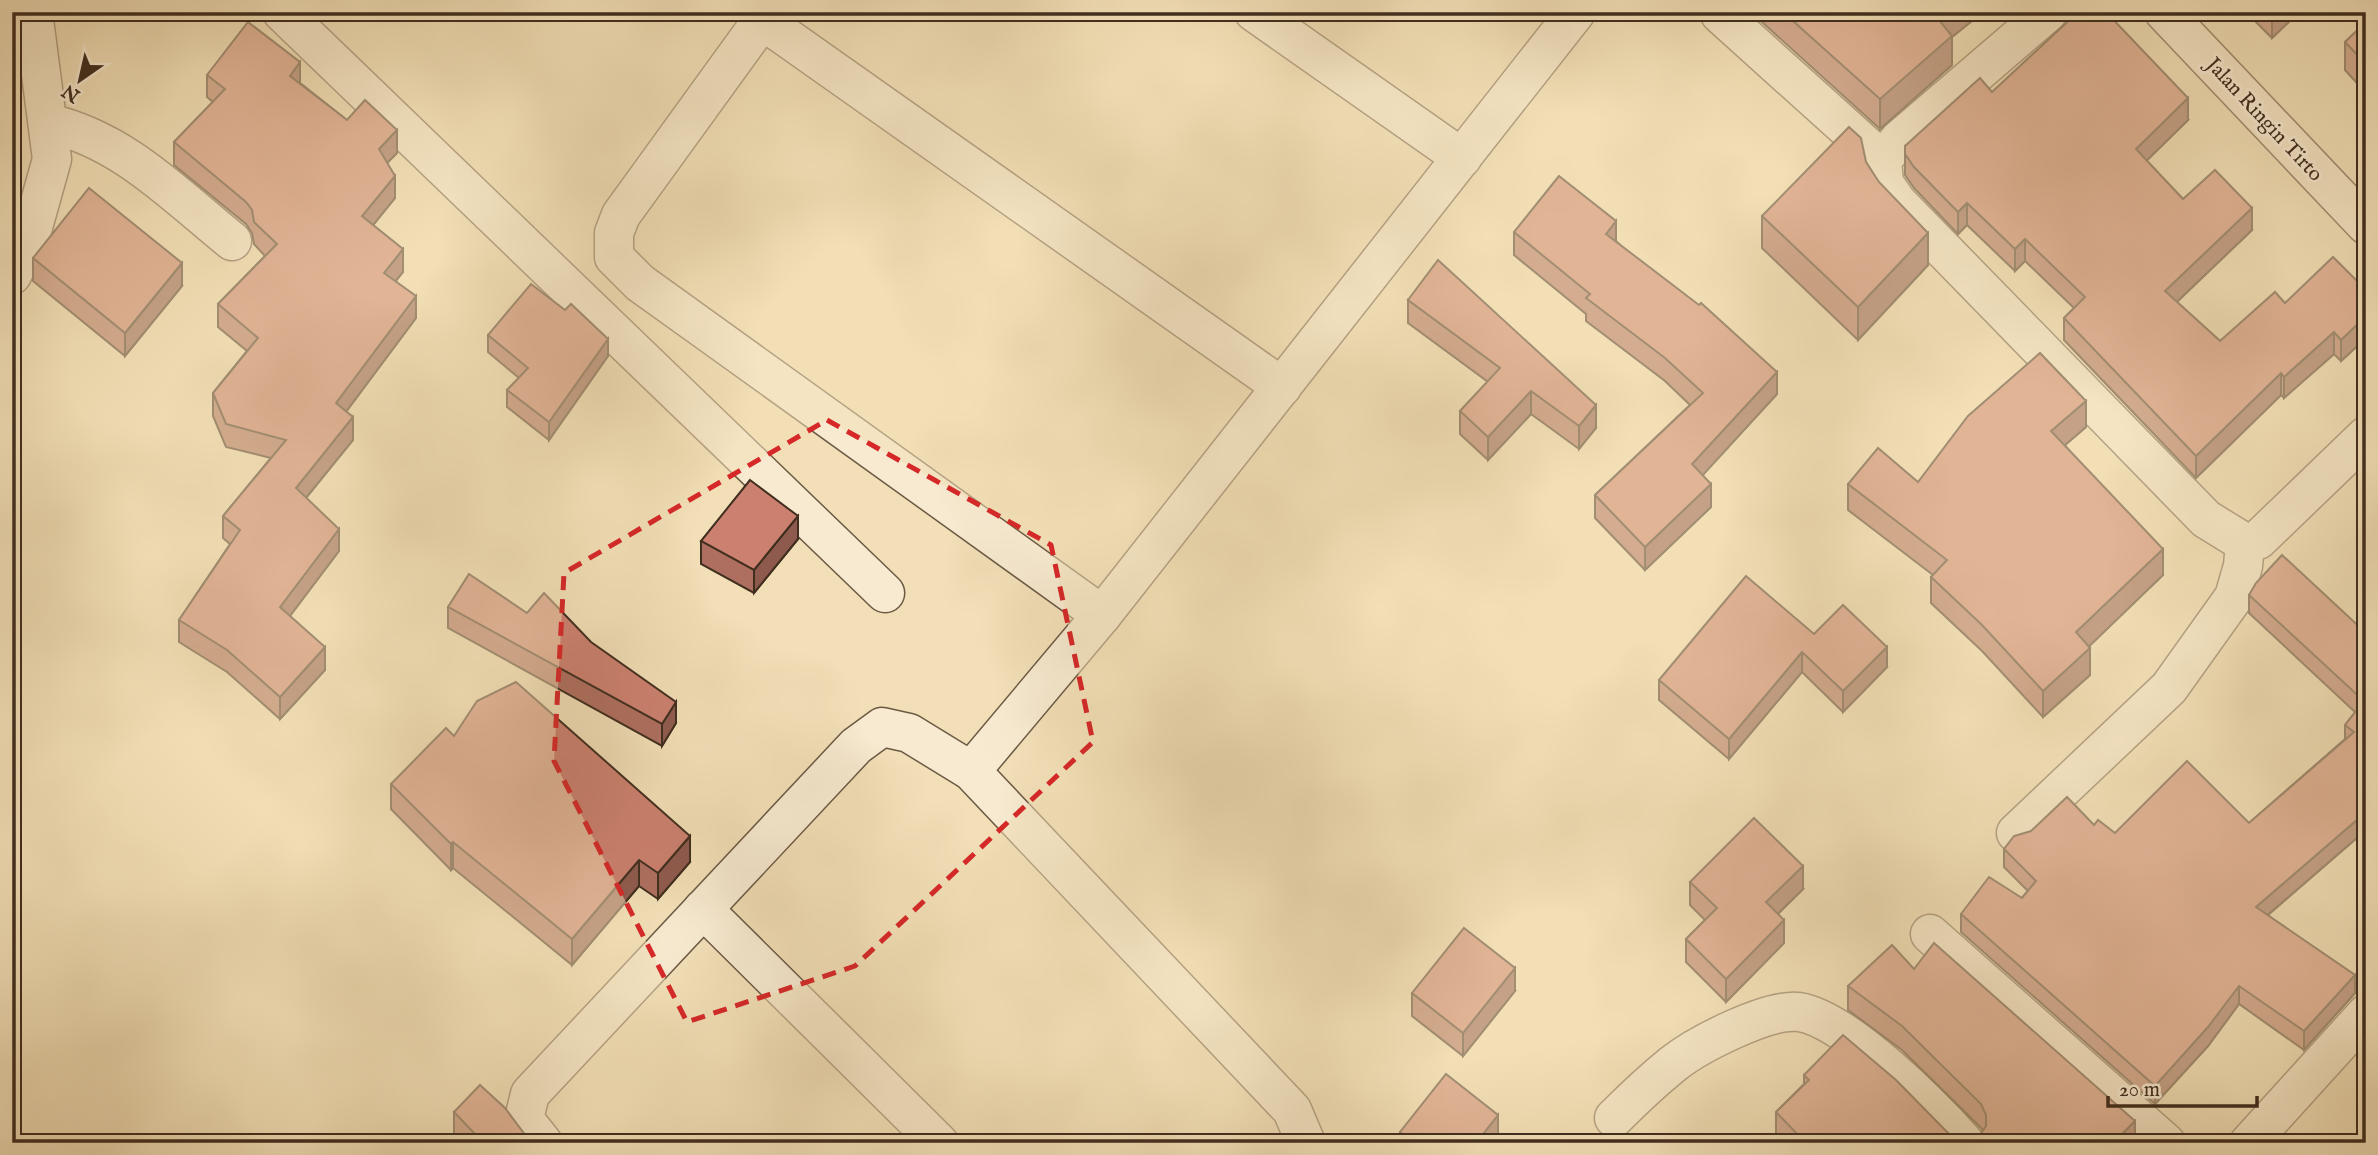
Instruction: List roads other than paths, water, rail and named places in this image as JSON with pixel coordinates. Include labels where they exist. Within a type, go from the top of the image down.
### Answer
[{"type":"street","points":[[12,275],[30,238],[52,159],[33,12]]},
{"type":"street","points":[[282,12],[886,593]]},
{"type":"street","points":[[1254,12],[1462,158]]},
{"type":"street","points":[[971,771],[1102,615],[1576,12]]},
{"type":"street","points":[[1882,160],[1899,140],[2048,12]]},
{"type":"street","name":"Jalan Ringin Tirto","points":[[2164,12],[2366,225]]},
{"type":"street","points":[[1720,14],[1882,160],[1884,183],[1897,202],[2206,519],[2245,543],[2258,540],[2366,436]]},
{"type":"street","points":[[1102,615],[640,283],[614,257],[614,233],[621,215],[765,16],[1282,387]]},
{"type":"street","points":[[48,122],[75,129],[144,166],[232,241]]},
{"type":"street","points":[[2017,833],[2088,762],[2169,688],[2234,597],[2243,566],[2245,543]]},
{"type":"street","points":[[543,1143],[524,1119],[530,1094],[856,746],[882,727],[909,733],[971,771],[1292,1110],[1306,1143]]},
{"type":"street","points":[[703,909],[939,1143]]},
{"type":"street","points":[[1930,934],[2166,1143]]},
{"type":"street","points":[[1614,1118],[1675,1062],[1741,1027],[1785,1013],[1797,1012],[1813,1016],[1841,1031],[1898,1077],[1965,1143]]},
{"type":"street","points":[[2249,1143],[2366,1014]]}]
